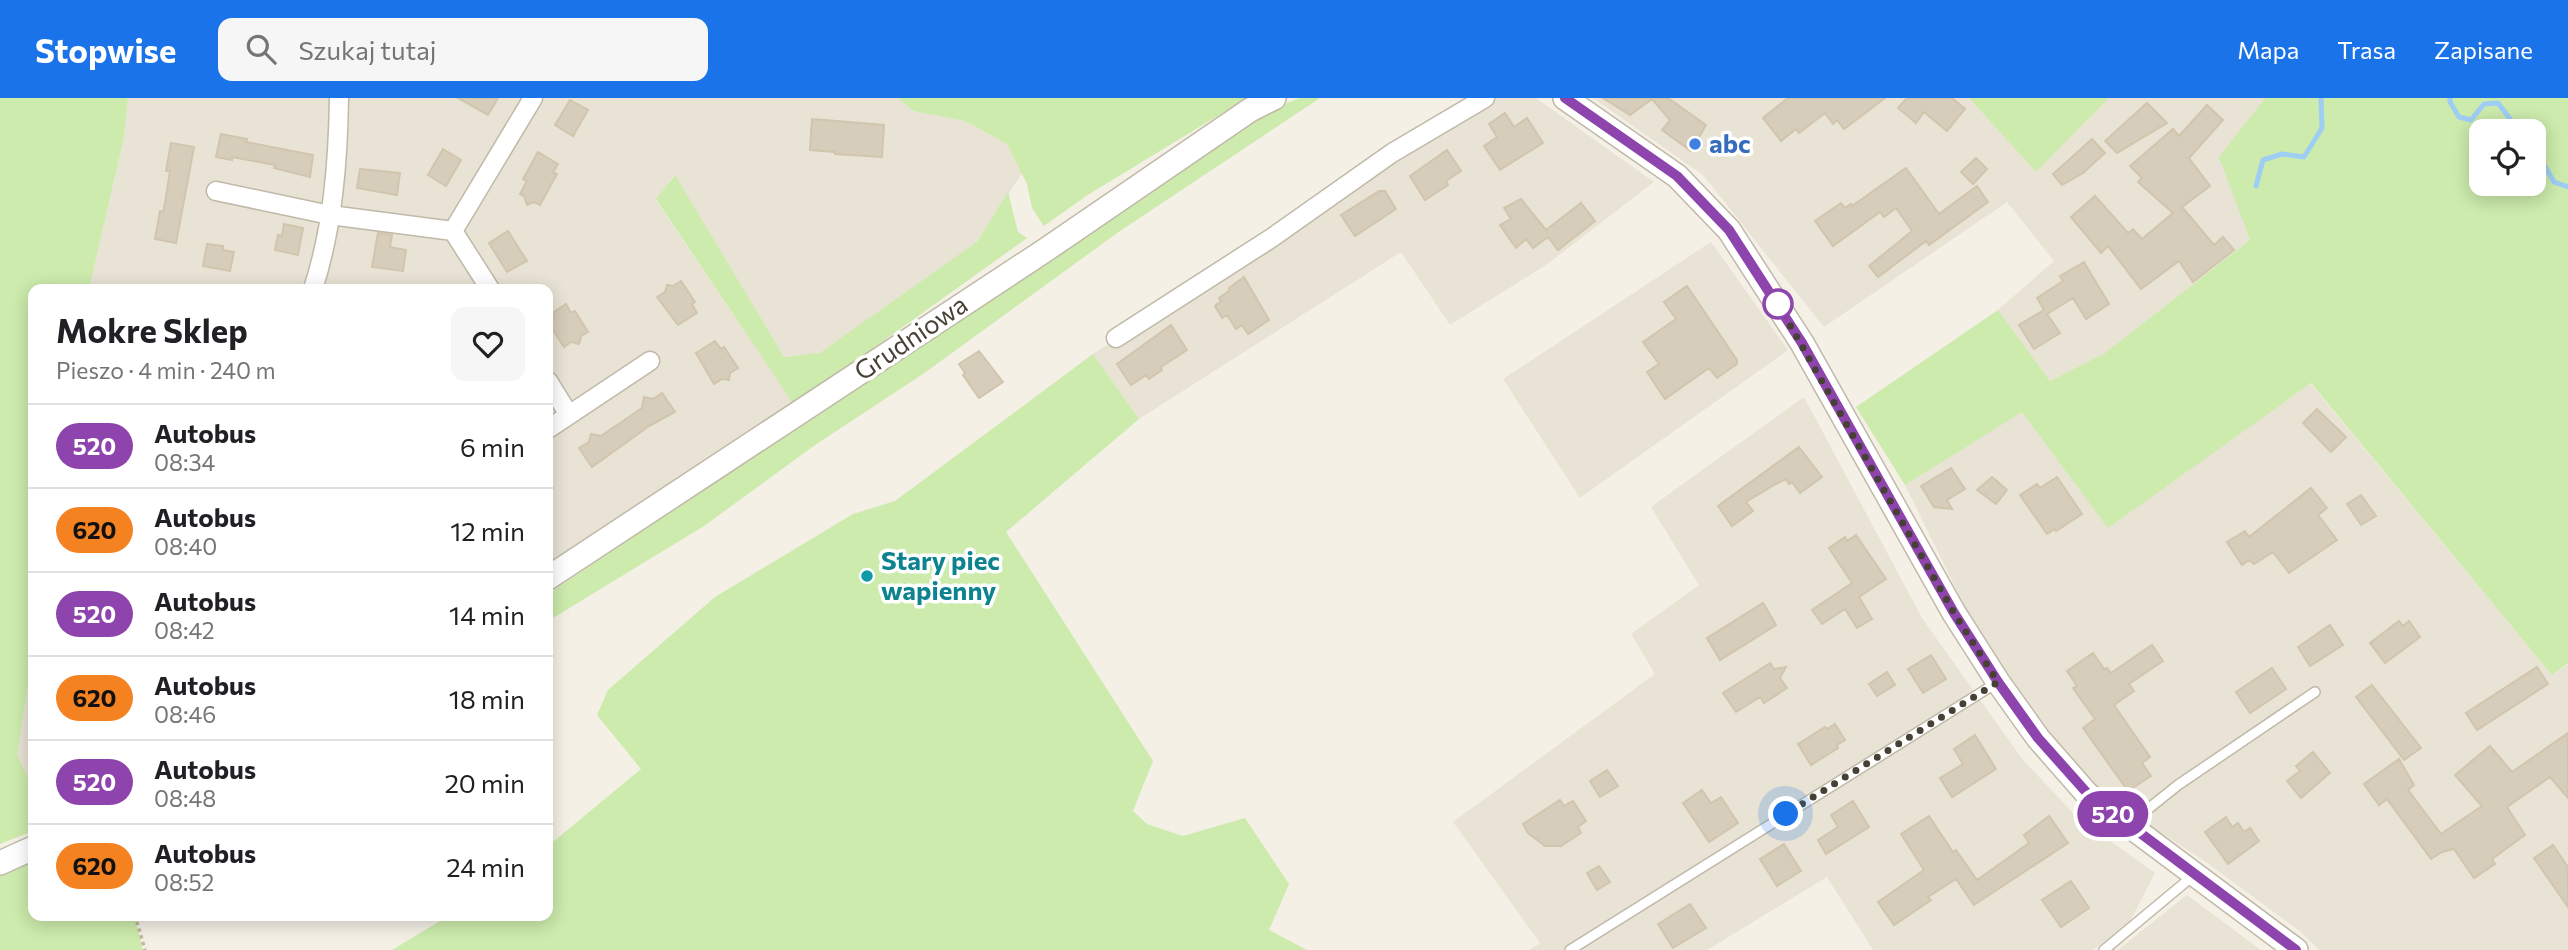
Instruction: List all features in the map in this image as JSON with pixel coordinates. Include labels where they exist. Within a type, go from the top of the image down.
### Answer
[{"type":"street","points":[[314,284],[330,215],[338,145],[339,98]]},
{"type":"street","points":[[453,231],[533,98]]},
{"type":"street","name":"Grudniowa","points":[[553,575],[1044,251],[1250,110],[1274,98]]},
{"type":"street","points":[[1116,338],[1273,237],[1392,153],[1485,98]]},
{"type":"street","points":[[1565,98],[1677,176],[1729,230],[1802,343],[1954,613],[2038,738],[2087,793],[2296,950]]},
{"type":"street","points":[[216,191],[330,215],[453,231]]},
{"type":"street","points":[[453,231],[487,284]]},
{"type":"street","points":[[553,426],[650,361]]},
{"type":"street","points":[[553,389],[569,415]]},
{"type":"street","points":[[0,863],[28,850]]},
{"type":"lane","points":[[1570,950],[1998,682]]},
{"type":"lane","points":[[2131,828],[2148,809],[2178,785],[2315,692]]},
{"type":"lane","points":[[2104,950],[2194,875]]},
{"type":"path","points":[[137,921],[145,950]]},
{"type":"shaded area","points":[[128,98],[898,98],[913,111],[965,121],[1007,144],[1022,173],[978,241],[820,354],[784,357],[674,175],[656,200],[794,405],[553,567],[553,284],[90,284],[124,137]]},
{"type":"shaded area","points":[[1486,98],[1536,98],[1654,182],[1546,265],[1450,325],[1401,252],[1139,419],[1093,354]]},
{"type":"shaded area","points":[[1593,98],[1969,98],[2036,172],[2109,98],[2265,98],[2220,157],[2250,240],[2105,353],[2050,381],[1998,310],[2054,261],[2007,202],[1824,327],[1703,175]]},
{"type":"shaded area","points":[[1711,242],[1788,350],[1580,498],[1503,379]]},
{"type":"shaded area","points":[[2310,383],[2552,675],[2568,664],[2568,950],[2319,950],[2301,932],[2203,860],[2092,788],[2048,732],[1977,631],[1905,485],[2022,411],[2108,527]]},
{"type":"shaded area","points":[[1804,397],[1922,618],[2023,760],[2078,818],[2155,873],[2128,925],[2093,950],[1873,950],[1827,877],[1707,950],[1530,950],[1540,943],[1453,822],[1655,674],[1631,634],[1699,585],[1651,507]]},
{"type":"shaded area","points":[[28,686],[28,778],[17,755]]},
{"type":"shaded area","points":[[2187,895],[2261,950],[2118,950]]},
{"type":"green space","points":[[0,98],[128,98],[124,137],[90,284],[28,284],[28,686],[17,755],[28,778],[28,833],[0,844]]},
{"type":"green space","points":[[898,98],[1247,98],[1086,196],[1044,226],[1032,208],[1027,184],[1007,144],[965,121],[913,111]]},
{"type":"green space","points":[[1300,98],[1320,98],[1120,231],[923,374],[815,445],[704,526],[553,618],[553,591],[1277,107]]},
{"type":"green space","points":[[1969,98],[2109,98],[2036,172]]},
{"type":"green space","points":[[2265,98],[2568,98],[2568,663],[2552,675],[2311,383],[2108,528],[2022,412],[1905,485],[1856,407],[1998,310],[2050,381],[2105,353],[2250,240],[2219,157]]},
{"type":"green space","points":[[675,175],[784,357],[820,353],[978,241],[1008,192],[1018,232],[1027,238],[794,405],[656,199]]},
{"type":"green space","points":[[1093,354],[1139,419],[1006,532],[1153,761],[1133,811],[1147,824],[1183,836],[1245,818],[1289,884],[1269,930],[1307,950],[392,950],[440,921],[553,921],[553,842],[641,769],[597,715],[608,690],[715,597],[853,514],[895,501]]},
{"type":"green space","points":[[28,861],[28,921],[136,921],[143,950],[0,950],[0,876],[16,864]]},
{"type":"building","points":[[458,98],[498,98],[488,115]]},
{"type":"building","points":[[1603,98],[1668,98],[1706,125],[1691,151],[1662,130],[1670,120],[1652,99],[1630,115]]},
{"type":"building","points":[[1788,98],[1885,98],[1844,129],[1837,120],[1833,124],[1825,113],[1799,133],[1796,129],[1781,141],[1763,118]]},
{"type":"building","points":[[1907,98],[1952,98],[1965,109],[1947,131],[1924,112],[1916,123],[1898,108]]},
{"type":"building","points":[[570,100],[588,110],[573,136],[555,125]]},
{"type":"building","points":[[2147,103],[2167,123],[2117,153],[2105,141]]},
{"type":"building","points":[[2207,105],[2223,120],[2189,158],[2210,186],[2182,207],[2214,245],[2223,237],[2234,250],[2193,282],[2179,261],[2141,289],[2108,246],[2101,253],[2071,217],[2095,196],[2128,233],[2133,229],[2142,239],[2173,213],[2138,182],[2142,178],[2130,166],[2173,129],[2179,136]]},
{"type":"building","points":[[1505,113],[1514,127],[1527,118],[1543,143],[1500,170],[1484,146],[1497,137],[1489,124]]},
{"type":"building","points":[[812,119],[884,125],[882,157],[810,150]]},
{"type":"building","points":[[221,134],[247,139],[246,142],[313,155],[310,177],[274,168],[275,165],[232,157],[232,160],[216,157]]},
{"type":"building","points":[[2092,139],[2105,153],[2083,173],[2062,185],[2053,174]]},
{"type":"building","points":[[171,143],[194,147],[176,243],[155,239],[160,211],[163,212],[165,203],[170,171],[166,171]]},
{"type":"building","points":[[443,149],[461,160],[446,186],[428,175]]},
{"type":"building","points":[[1447,150],[1461,171],[1446,181],[1448,185],[1425,200],[1410,176]]},
{"type":"building","points":[[538,152],[558,164],[553,172],[557,174],[540,205],[534,202],[527,205],[524,196],[520,194],[527,181],[523,179]]},
{"type":"building","points":[[1976,158],[1987,169],[1973,184],[1961,172]]},
{"type":"building","points":[[1906,168],[1939,214],[1977,186],[1988,202],[1929,245],[1926,241],[1878,277],[1869,266],[1912,231],[1896,208],[1884,217],[1880,212],[1833,246],[1815,221],[1841,203],[1845,208],[1851,204],[1852,206]]},
{"type":"building","points":[[360,169],[400,173],[397,195],[357,188]]},
{"type":"building","points":[[1379,191],[1385,191],[1396,209],[1355,236],[1341,215]]},
{"type":"building","points":[[1521,199],[1546,230],[1581,203],[1595,221],[1558,250],[1548,237],[1533,248],[1526,239],[1516,248],[1500,225],[1511,219],[1504,208]]},
{"type":"building","points":[[284,224],[303,228],[298,255],[275,250]]},
{"type":"building","points":[[508,231],[527,261],[507,272],[489,243]]},
{"type":"building","points":[[378,233],[392,235],[390,247],[406,250],[403,271],[372,267]]},
{"type":"building","points":[[207,244],[223,246],[223,250],[234,252],[230,271],[203,266]]},
{"type":"building","points":[[2084,262],[2109,304],[2086,319],[2073,298],[2047,314],[2060,333],[2034,349],[2019,325],[2044,310],[2037,298],[2063,281],[2060,276]]},
{"type":"building","points":[[1244,277],[1269,320],[1248,334],[1242,325],[1236,329],[1227,315],[1222,318],[1215,306],[1229,288]]},
{"type":"building","points":[[681,281],[695,302],[692,304],[697,313],[678,325],[657,297],[665,292],[667,285],[673,286]]},
{"type":"building","points":[[1687,286],[1737,360],[1737,364],[1717,378],[1709,368],[1665,399],[1647,372],[1659,364],[1643,342],[1676,319],[1664,302]]},
{"type":"building","points":[[566,304],[571,313],[575,311],[588,332],[581,336],[579,344],[571,342],[564,347],[553,330],[553,313]]},
{"type":"building","points":[[1171,325],[1187,350],[1161,367],[1162,370],[1149,379],[1146,375],[1131,385],[1117,364]]},
{"type":"building","points":[[715,341],[721,349],[724,347],[738,368],[730,373],[729,380],[722,379],[714,384],[696,353]]},
{"type":"building","points":[[979,351],[1003,382],[979,398],[963,375],[965,373],[959,364]]},
{"type":"building","points":[[662,393],[675,412],[649,426],[592,467],[579,448],[589,442],[591,434],[601,436],[642,408],[644,397],[653,399]]},
{"type":"building","points":[[2317,409],[2346,437],[2331,452],[2303,423]]},
{"type":"building","points":[[1799,447],[1822,477],[1800,493],[1792,482],[1789,484],[1786,479],[1774,485],[1746,502],[1753,511],[1732,526],[1718,506]]},
{"type":"building","points":[[1951,468],[1965,489],[1947,500],[1952,509],[1934,507],[1921,486]]},
{"type":"building","points":[[1992,477],[2007,490],[1996,504],[1977,490]]},
{"type":"building","points":[[2057,477],[2082,514],[2047,534],[2020,495],[2037,484],[2040,488]]},
{"type":"building","points":[[2311,488],[2327,508],[2318,515],[2337,540],[2289,573],[2273,552],[2254,564],[2249,560],[2242,565],[2227,542],[2245,531],[2249,537]]},
{"type":"building","points":[[2361,495],[2376,516],[2361,525],[2347,504]]},
{"type":"building","points":[[1856,535],[1886,579],[1859,597],[1872,619],[1857,628],[1845,609],[1822,624],[1812,610],[1852,583],[1829,548],[1845,537],[1847,541]]},
{"type":"building","points":[[1763,603],[1776,625],[1720,660],[1707,638]]},
{"type":"building","points":[[2399,621],[2403,626],[2409,621],[2420,637],[2385,663],[2370,643]]},
{"type":"building","points":[[2330,625],[2343,645],[2310,666],[2298,647]]},
{"type":"building","points":[[2152,645],[2163,661],[2129,684],[2134,691],[2114,705],[2150,757],[2142,763],[2151,776],[2128,791],[2083,728],[2095,719],[2073,688],[2077,686],[2067,671],[2093,653],[2104,669],[2107,668],[2111,673]]},
{"type":"building","points":[[1931,655],[1946,679],[1923,693],[1908,669]]},
{"type":"building","points":[[1770,663],[1774,669],[1786,667],[1780,678],[1787,688],[1764,703],[1760,697],[1736,712],[1723,693]]},
{"type":"building","points":[[2537,667],[2548,684],[2477,730],[2466,713]]},
{"type":"building","points":[[2272,668],[2286,689],[2250,713],[2236,692]]},
{"type":"building","points":[[1887,672],[1895,685],[1877,696],[1869,684]]},
{"type":"building","points":[[2372,685],[2421,748],[2404,760],[2356,697]]},
{"type":"building","points":[[1835,724],[1845,740],[1837,745],[1838,748],[1811,765],[1798,744],[1825,727],[1827,729]]},
{"type":"building","points":[[2568,733],[2568,798],[2550,777],[2507,807],[2525,835],[2492,859],[2495,864],[2474,878],[2454,849],[2431,859],[2387,799],[2379,805],[2364,784],[2399,759],[2414,785],[2408,790],[2441,834],[2482,806],[2455,775],[2490,746],[2512,772]]},
{"type":"building","points":[[1975,735],[1996,769],[1952,797],[1940,778],[1963,764],[1954,749]]},
{"type":"building","points":[[2313,752],[2330,773],[2301,798],[2287,781],[2300,771],[2296,766]]},
{"type":"building","points":[[1607,770],[1618,786],[1600,797],[1590,781]]},
{"type":"building","points":[[1702,790],[1711,803],[1721,797],[1738,823],[1709,842],[1683,803]]},
{"type":"building","points":[[1560,800],[1564,806],[1573,801],[1586,821],[1578,827],[1581,833],[1561,846],[1545,846],[1528,833],[1523,824]]},
{"type":"building","points":[[1853,801],[1869,827],[1826,854],[1818,840],[1838,827],[1831,815]]},
{"type":"building","points":[[1929,816],[1953,852],[1956,850],[1977,880],[2029,843],[2024,835],[2049,816],[2068,843],[1974,905],[1956,879],[1928,897],[1931,900],[1894,925],[1878,902],[1924,870],[1901,834]]},
{"type":"building","points":[[2226,817],[2232,827],[2238,823],[2244,832],[2250,828],[2259,841],[2228,864],[2205,832]]},
{"type":"building","points":[[1784,844],[1801,871],[1777,886],[1760,859]]},
{"type":"building","points":[[2553,845],[2568,867],[2568,907],[2534,858]]},
{"type":"building","points":[[1599,866],[1610,882],[1597,890],[1587,873]]},
{"type":"building","points":[[2071,881],[2089,908],[2061,927],[2042,900]]},
{"type":"building","points":[[1690,904],[1706,928],[1673,948],[1658,924]]},
{"type":"waterway","points":[[2256,186],[2263,160],[2282,154],[2304,157],[2322,128],[2321,98]]},
{"type":"waterway","points":[[2450,98],[2459,117],[2469,120]]},
{"type":"waterway","points":[[2472,119],[2484,104],[2498,103],[2510,119]]},
{"type":"waterway","points":[[2546,168],[2554,182],[2568,187]]},
{"type":"bus line","name":"520","points":[[1565,98],[1677,176],[1729,230],[1802,343],[1954,613],[2038,738],[2087,793],[2296,950]]},
{"type":"place","name":"abc","points":[[1695,144]]},
{"type":"place","name":"Stary piec wapienny","points":[[867,576]]},
{"type":"route","points":[[1778,304],[1954,613],[1998,682],[1786,814]]}]
